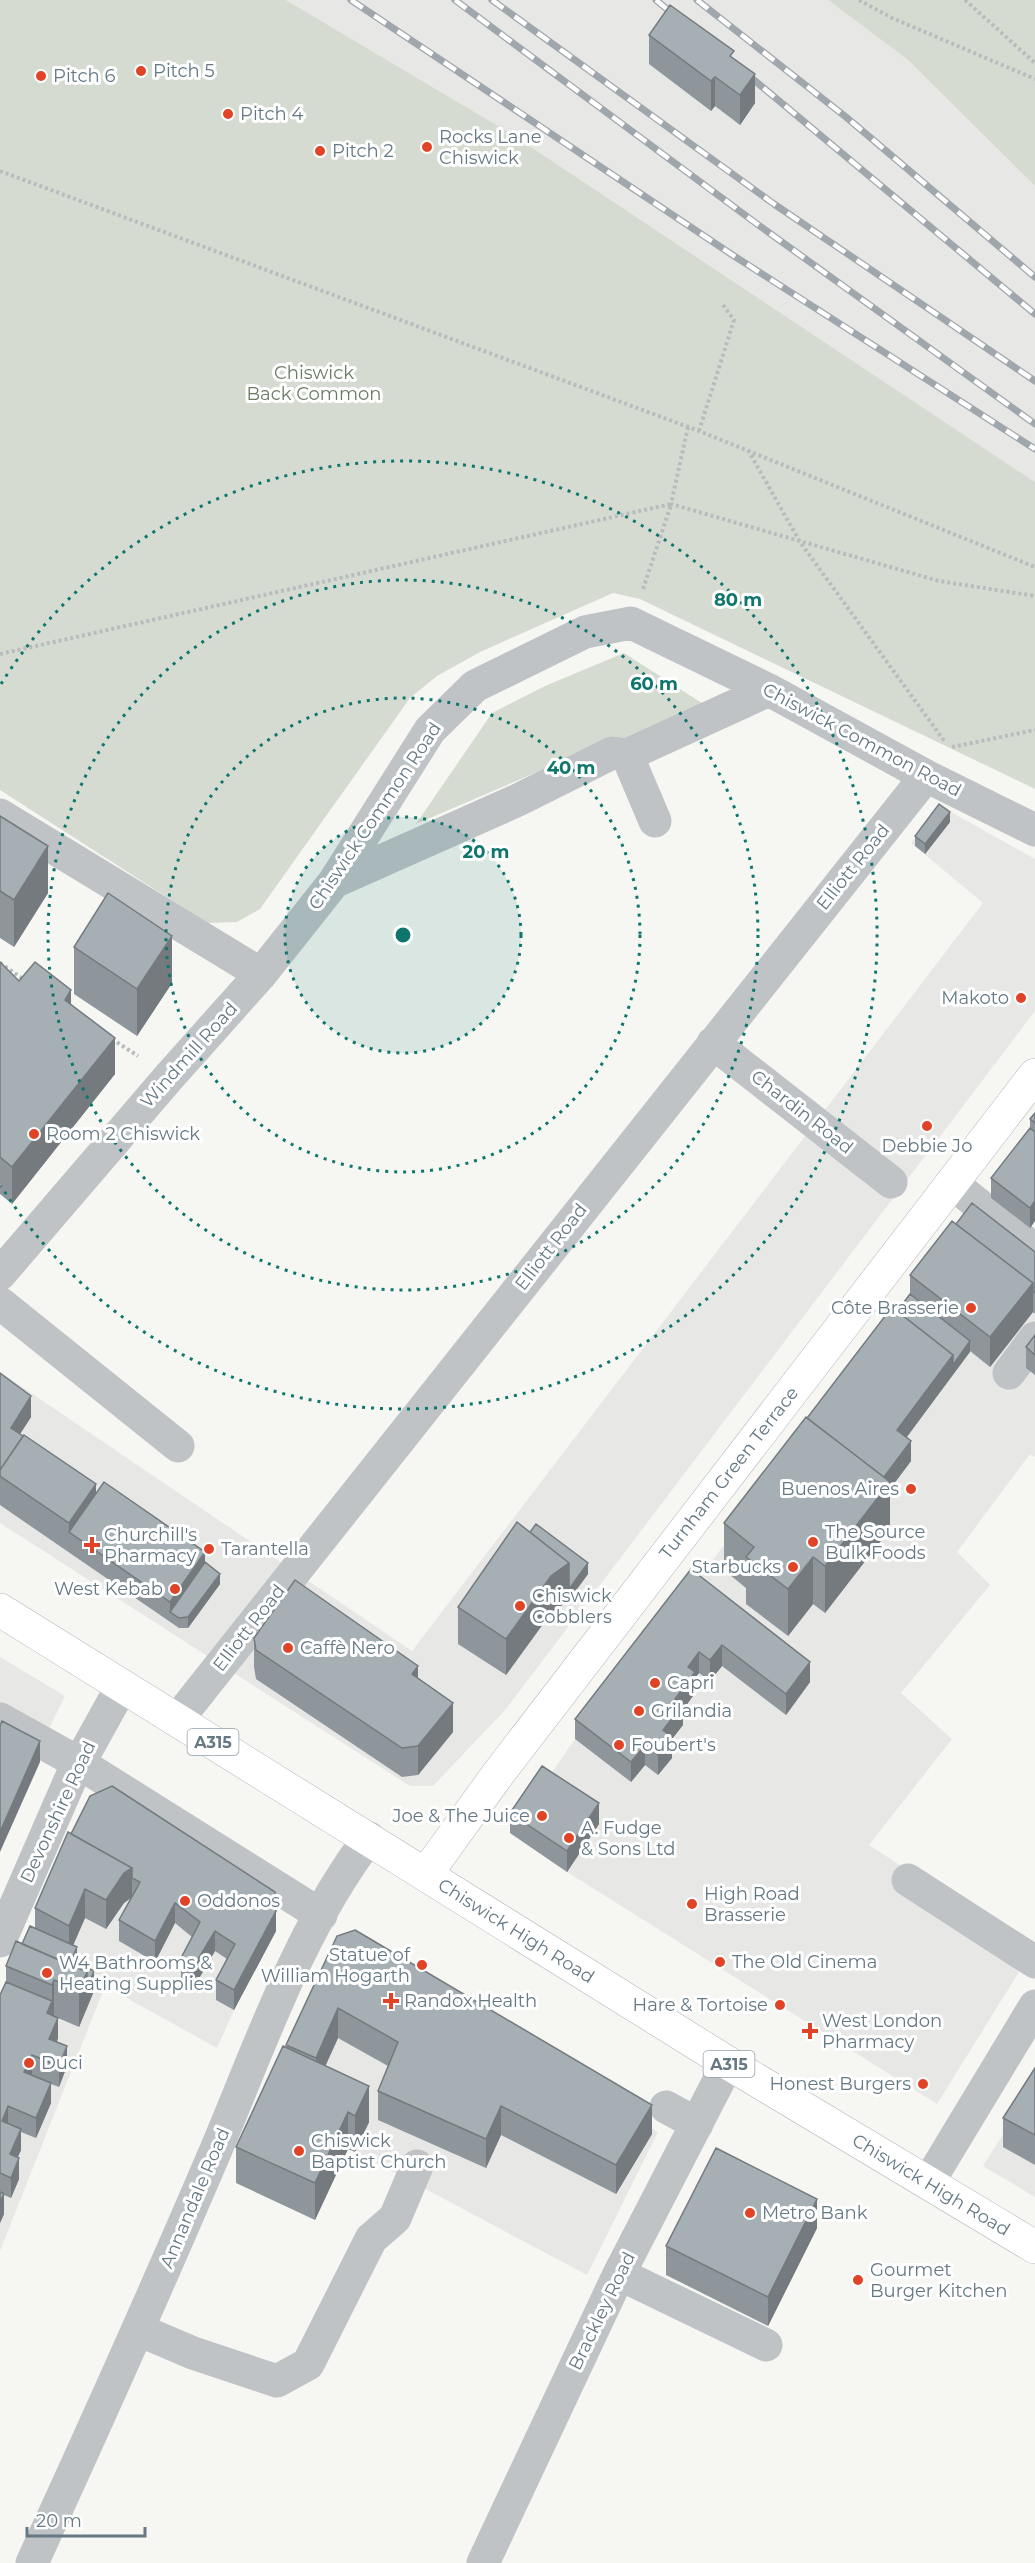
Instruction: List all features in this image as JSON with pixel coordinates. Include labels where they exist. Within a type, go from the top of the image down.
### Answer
[{"type":"main road","name":"Turnham Green Terrace","points":[[426,1874],[505,1765],[1035,1075]]},
{"type":"main road","name":"Chiswick High Road","points":[[0,1610],[728,2063],[1035,2247]]},
{"type":"street","name":"Chiswick Common Road","points":[[261,974],[334,882],[430,730],[475,686],[585,632],[631,623],[769,690],[926,776],[1035,830]]},
{"type":"street","points":[[334,882],[518,800],[612,753],[627,755],[769,690]]},
{"type":"street","points":[[627,755],[655,821]]},
{"type":"street","name":"Elliott Road","points":[[177,1720],[926,776]]},
{"type":"street","points":[[0,815],[261,974]]},
{"type":"street","name":"Windmill Road","points":[[2,1268],[261,974]]},
{"type":"street","name":"Chardin Road","points":[[713,1043],[891,1182]]},
{"type":"street","points":[[953,1184],[1035,1250]]},
{"type":"street","points":[[0,1303],[178,1446]]},
{"type":"street","points":[[1009,1373],[1035,1338]]},
{"type":"street","name":"Devonshire Road","points":[[0,1941],[79,1763],[122,1686]]},
{"type":"street","points":[[0,1719],[79,1763],[321,1916]]},
{"type":"street","name":"Annandale Road","points":[[32,2563],[139,2330],[286,1984],[350,1863],[369,1838]]},
{"type":"street","points":[[908,1880],[1035,1962]]},
{"type":"street","points":[[928,2183],[1035,2006]]},
{"type":"street","name":"Brackley Road","points":[[483,2563],[605,2304],[728,2063]]},
{"type":"street","points":[[666,2107],[697,2124]]},
{"type":"street","points":[[139,2330],[193,2353],[277,2381],[308,2364],[372,2239],[395,2217],[417,2166]]},
{"type":"street","points":[[620,2274],[766,2345]]},
{"type":"path","points":[[859,0],[892,18],[1035,79]]},
{"type":"path","points":[[965,0],[1035,63]]},
{"type":"path","points":[[0,171],[699,431],[1035,567]]},
{"type":"path","points":[[699,431],[734,320],[723,305]]},
{"type":"path","points":[[631,623],[671,504],[688,428]]},
{"type":"path","points":[[748,450],[800,542],[949,747],[1035,730]]},
{"type":"path","points":[[0,654],[671,504],[939,581],[1035,596]]},
{"type":"path","points":[[0,963],[30,983]]},
{"type":"path","points":[[109,1036],[169,1077]]},
{"type":"shaded area","points":[[286,0],[828,0],[908,60],[1035,186],[1035,482],[510,133]]},
{"type":"shaded area","points":[[940,806],[1035,859],[1035,1011],[506,1709],[433,1786],[410,1786],[0,1523],[0,1372],[412,1651],[983,903],[911,843]]},
{"type":"shaded area","points":[[1035,1273],[1035,1457],[1030,1454],[957,1552],[990,1585],[901,1693],[952,1739],[869,1845],[1032,1951],[937,2104],[567,1872],[510,1833],[575,1739],[834,1402]]},
{"type":"shaded area","points":[[0,1657],[65,1696],[46,1735],[0,1708]]},
{"type":"shaded area","points":[[67,1862],[275,1913],[276,1931],[234,2010],[217,2048],[105,1986],[0,2251],[0,2016]]},
{"type":"shaded area","points":[[341,1949],[658,2132],[587,2275],[365,2157],[273,2088]]},
{"type":"shaded area","points":[[1035,2084],[1035,2197],[983,2166]]},
{"type":"green space","name":"Chiswick Back Common","points":[[0,0],[286,0],[510,133],[1035,482],[1035,789],[640,599],[613,593],[480,652],[437,676],[410,698],[260,909],[237,922],[207,923],[0,790]]},
{"type":"green space","points":[[828,0],[1035,0],[1035,186],[908,60]]},
{"type":"green space","points":[[624,653],[708,707],[620,744],[607,742],[416,824],[492,713],[545,686]]},
{"type":"building","points":[[670,5],[734,51],[730,56],[755,74],[740,95],[715,77],[711,81],[649,35]]},
{"type":"building","points":[[939,804],[950,812],[925,844],[915,836]]},
{"type":"building","points":[[0,816],[48,846],[14,900],[0,891]]},
{"type":"building","points":[[108,893],[172,936],[137,989],[74,947]]},
{"type":"building","name":"Room 2 Chiswick","points":[[0,962],[19,981],[35,962],[71,990],[65,1000],[115,1038],[12,1167],[0,1157]]},
{"type":"building","points":[[1035,1113],[1035,1123],[1030,1119]]},
{"type":"building","points":[[1030,1128],[1035,1132],[1035,1201],[1030,1208],[991,1178]]},
{"type":"building","points":[[972,1203],[1035,1252],[1035,1293],[1033,1283],[956,1224]]},
{"type":"building","points":[[952,1221],[1033,1283],[990,1337],[910,1275]]},
{"type":"building","points":[[910,1294],[970,1341],[953,1365],[953,1355],[897,1311]]},
{"type":"building","points":[[892,1307],[953,1355],[897,1430],[911,1441],[884,1477],[807,1418]]},
{"type":"building","points":[[1035,1335],[1035,1355],[1026,1347]]},
{"type":"building","points":[[0,1373],[31,1396],[11,1428],[23,1436],[0,1470]]},
{"type":"building","points":[[806,1417],[890,1482],[825,1566],[813,1557],[788,1589],[746,1557],[754,1547],[724,1523]]},
{"type":"building","points":[[24,1435],[96,1484],[69,1523],[0,1476],[0,1470]]},
{"type":"building","points":[[104,1482],[205,1552],[170,1602],[69,1532]]},
{"type":"building","points":[[517,1522],[569,1563],[551,1576],[506,1639],[458,1607]]},
{"type":"building","points":[[536,1524],[588,1563],[569,1589],[569,1563],[530,1532]]},
{"type":"building","points":[[205,1562],[220,1574],[188,1617],[179,1618],[170,1612]]},
{"type":"building","points":[[691,1569],[810,1662],[786,1694],[722,1645],[710,1660],[699,1652],[688,1667],[695,1672],[675,1699],[683,1704],[663,1730],[672,1737],[658,1755],[645,1745],[631,1762],[575,1719]]},
{"type":"building","points":[[295,1580],[418,1666],[412,1674],[453,1703],[418,1746],[402,1748],[256,1650],[254,1638]]},
{"type":"building","points":[[2,1721],[40,1741],[0,1832],[0,1726]]},
{"type":"building","points":[[542,1766],[599,1803],[567,1851],[510,1813]]},
{"type":"building","points":[[112,1786],[275,1892],[276,1911],[234,1990],[216,1980],[235,1944],[215,1931],[194,1966],[181,1958],[200,1922],[175,1903],[155,1941],[119,1920],[140,1882],[132,1878],[132,1868],[71,1834],[90,1796]]},
{"type":"building","points":[[68,1832],[132,1868],[124,1873],[106,1900],[85,1889],[69,1926],[35,1908]]},
{"type":"building","points":[[30,1926],[77,1947],[71,1961],[94,1971],[87,1988],[87,1972],[22,1944]]},
{"type":"building","points":[[355,1930],[652,2105],[616,2165],[501,2106],[486,2139],[378,2091],[398,2042],[338,2008],[316,2058],[286,2045],[337,1936]]},
{"type":"building","points":[[16,1941],[87,1972],[79,1990],[54,1980],[52,1985],[6,1966]]},
{"type":"building","points":[[6,1982],[52,2001],[47,2013],[58,2018],[49,2039],[67,2046],[59,2066],[32,2055],[24,2072],[51,2083],[36,2118],[8,2106],[2,2121],[21,2129],[10,2154],[19,2158],[11,2178],[0,2173],[0,1995]]},
{"type":"building","points":[[283,2046],[369,2086],[355,2116],[348,2112],[315,2183],[236,2147]]},
{"type":"building","points":[[1035,2068],[1035,2135],[1003,2118]]},
{"type":"building","points":[[716,2148],[817,2199],[768,2297],[666,2246]]},
{"type":"railway","points":[[351,0],[731,254],[1035,449]]},
{"type":"railway","points":[[455,0],[757,224],[1035,424]]},
{"type":"railway","points":[[492,0],[774,204],[1035,381]]},
{"type":"railway","points":[[656,0],[679,19]]},
{"type":"railway","points":[[697,0],[846,117],[1035,277]]},
{"type":"railway","points":[[742,70],[1035,314]]},
{"type":"place","name":"Pitch 5","points":[[141,71]]},
{"type":"place","name":"Pitch 6","points":[[41,76]]},
{"type":"place","name":"Pitch 4","points":[[228,114]]},
{"type":"place","name":"Rocks Lane Chiswick","points":[[427,147]]},
{"type":"place","name":"Pitch 2","points":[[320,151]]},
{"type":"place","name":"Makoto","points":[[1021,998]]},
{"type":"place","name":"Debbie Jo","points":[[927,1126]]},
{"type":"place","name":"Room 2 Chiswick","points":[[34,1134]]},
{"type":"place","name":"Côte Brasserie","points":[[971,1308]]},
{"type":"place","name":"Buenos Aires","points":[[911,1489]]},
{"type":"place","name":"The Source Bulk Foods","points":[[813,1542]]},
{"type":"place","name":"Churchill's Pharmacy","points":[[92,1545]]},
{"type":"place","name":"Tarantella","points":[[209,1549]]},
{"type":"place","name":"Starbucks","points":[[793,1567]]},
{"type":"place","name":"West Kebab","points":[[175,1589]]},
{"type":"place","name":"Chiswick Cobblers","points":[[520,1606]]},
{"type":"place","name":"Caffè Nero","points":[[288,1648]]},
{"type":"place","name":"Capri","points":[[655,1683]]},
{"type":"place","name":"Grilandia","points":[[639,1711]]},
{"type":"place","name":"Foubert's","points":[[619,1745]]},
{"type":"place","name":"Joe & The Juice","points":[[542,1816]]},
{"type":"place","name":"A. Fudge & Sons Ltd","points":[[569,1838]]},
{"type":"place","name":"Oddonos","points":[[185,1901]]},
{"type":"place","name":"High Road Brasserie","points":[[692,1904]]},
{"type":"place","name":"The Old Cinema","points":[[720,1962]]},
{"type":"place","name":"Statue of William Hogarth","points":[[422,1965]]},
{"type":"place","name":"W4 Bathrooms & Heating Supplies","points":[[47,1973]]},
{"type":"place","name":"Randox Health","points":[[391,2001]]},
{"type":"place","name":"Hare & Tortoise","points":[[780,2005]]},
{"type":"place","name":"West London Pharmacy","points":[[810,2031]]},
{"type":"place","name":"Duci","points":[[29,2063]]},
{"type":"place","name":"Honest Burgers","points":[[923,2084]]},
{"type":"place","name":"Chiswick Baptist Church","points":[[299,2151]]},
{"type":"place","name":"Metro Bank","points":[[750,2213]]},
{"type":"place","name":"Gourmet Burger Kitchen","points":[[858,2280]]}]
